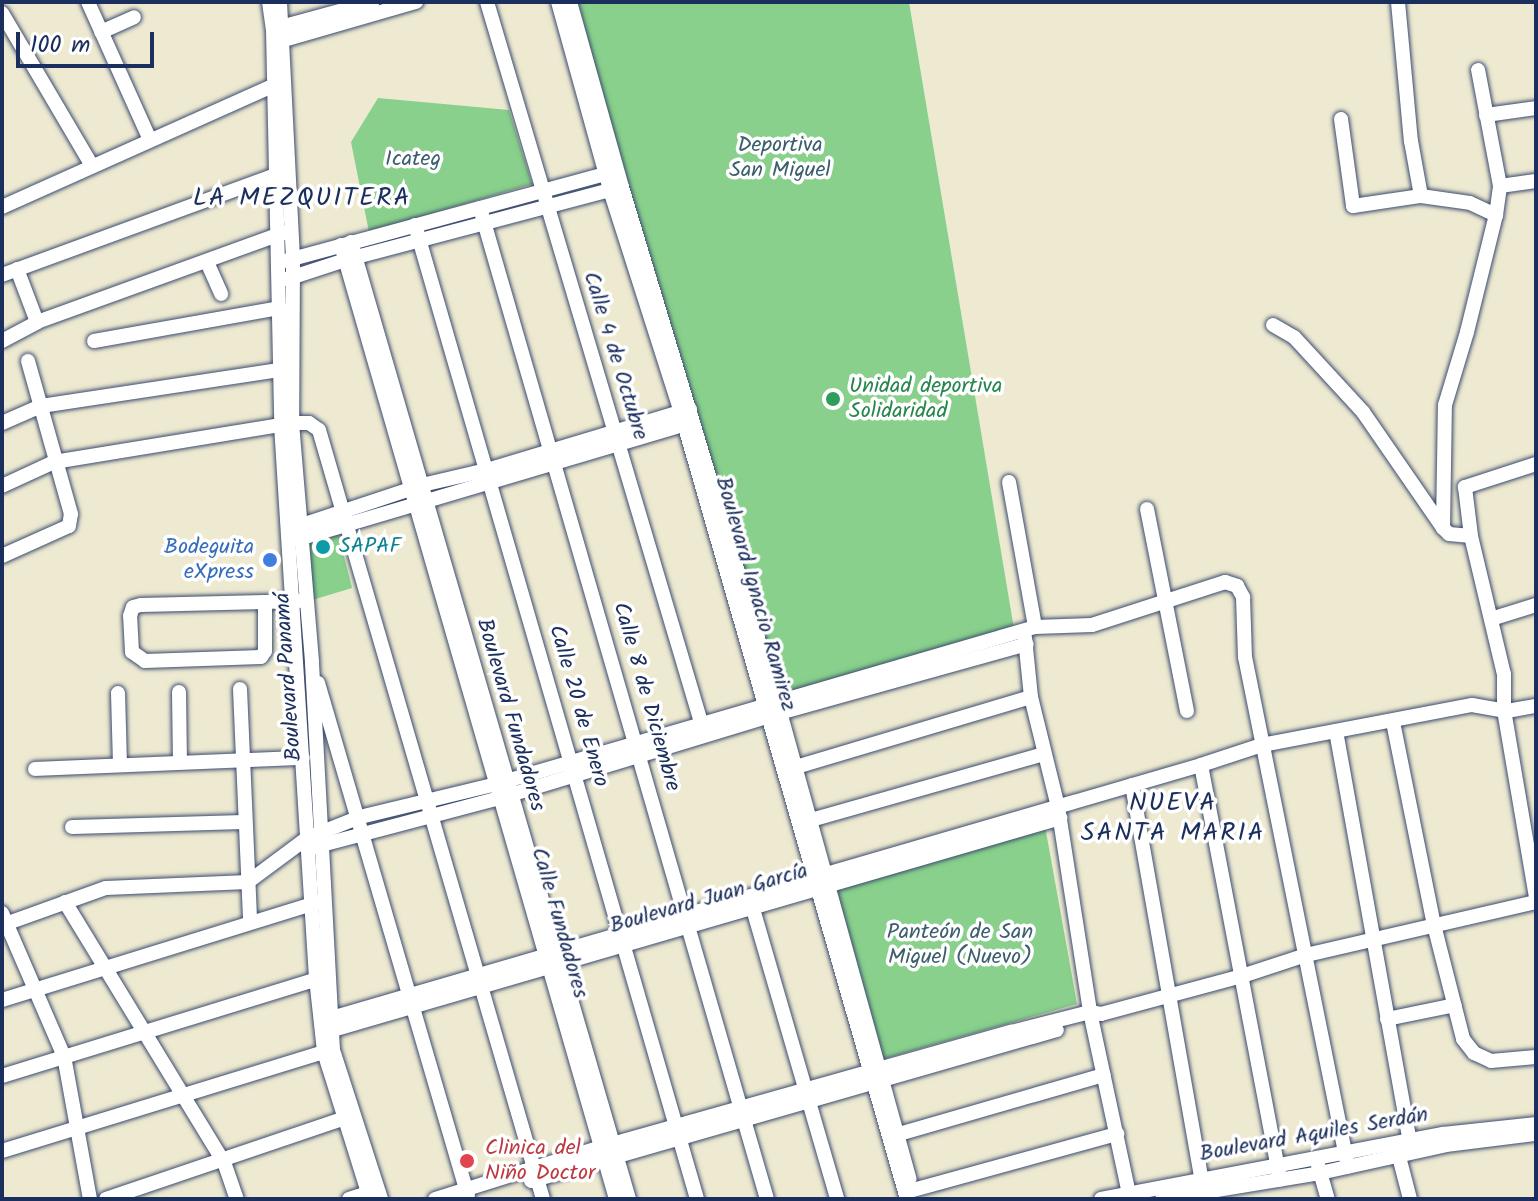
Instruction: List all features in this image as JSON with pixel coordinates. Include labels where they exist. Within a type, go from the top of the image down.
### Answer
[{"type":"street","points":[[88,2],[150,140]]},
{"type":"street","name":"Boulevard Panamá","points":[[269,2],[278,35]]},
{"type":"street","name":"Boulevard Panamá","points":[[280,2],[278,35],[286,261],[285,369]]},
{"type":"street","points":[[278,35],[349,6],[373,2]]},
{"type":"street","points":[[278,35],[416,2]]},
{"type":"street","name":"Calle 4 de Octubre","points":[[487,2],[543,199],[701,722]]},
{"type":"street","name":"Boulevard Ignacio Ramirez","points":[[558,2],[688,417],[912,1196]]},
{"type":"street","name":"Boulevard Ignacio Ramirez","points":[[570,2],[614,181]]},
{"type":"street","points":[[1398,2],[1411,141],[1421,196]]},
{"type":"street","points":[[2,13],[91,164]]},
{"type":"street","points":[[101,32],[134,17]]},
{"type":"street","points":[[1443,528],[1445,405],[1496,215],[1500,186],[1478,70]]},
{"type":"street","points":[[2,207],[91,164],[280,83]]},
{"type":"street","points":[[1486,115],[1536,108]]},
{"type":"street","points":[[1341,119],[1353,206],[1421,196],[1470,203],[1496,215]]},
{"type":"street","points":[[2,275],[283,172]]},
{"type":"street","points":[[286,261],[348,251],[614,181]]},
{"type":"street","points":[[1500,186],[1536,181]]},
{"type":"street","name":"Calle 8 de Diciembre","points":[[482,216],[767,1199]]},
{"type":"street","points":[[2,341],[37,322],[285,232]]},
{"type":"street","name":"Calle 20 de Enero","points":[[418,233],[697,1199]]},
{"type":"street","points":[[286,280],[348,251]]},
{"type":"street","name":"Calle Fundadores","points":[[348,251],[608,1151],[616,1199]]},
{"type":"street","points":[[207,262],[221,294]]},
{"type":"street","points":[[17,269],[37,322]]},
{"type":"street","name":"Boulevard Panamá","points":[[286,280],[280,308],[300,602],[303,758],[328,1051],[374,1195]]},
{"type":"street","points":[[94,341],[280,308]]},
{"type":"street","points":[[1273,325],[1294,337],[1363,412],[1443,528],[1449,534],[1471,536]]},
{"type":"street","points":[[2,556],[69,526],[71,514],[28,361]]},
{"type":"street","points":[[2,423],[41,406],[285,369]]},
{"type":"street","points":[[296,533],[419,494],[688,417]]},
{"type":"street","points":[[2,486],[54,462],[287,424],[309,423],[319,430],[543,1199]]},
{"type":"street","points":[[435,1199],[468,1196],[608,1151],[1171,996],[1306,955],[1536,900],[1504,710],[1504,674],[1471,536],[1465,487],[1536,464]]},
{"type":"street","points":[[1009,482],[1029,634],[1031,697],[1059,812],[1104,1075],[1129,1195]]},
{"type":"street","points":[[1147,509],[1187,711]]},
{"type":"street","points":[[503,789],[571,759],[638,749],[1029,634],[1092,625],[1225,582],[1237,586],[1243,597],[1245,657],[1347,1161]]},
{"type":"street","points":[[265,602],[265,651],[261,657],[145,661],[132,652],[130,616],[133,607],[265,602],[300,602]]},
{"type":"street","name":"Boulevard Panamá","points":[[300,602],[312,663],[310,842]]},
{"type":"street","points":[[1491,619],[1536,605]]},
{"type":"street","points":[[312,663],[360,817],[468,1196]]},
{"type":"street","points":[[240,689],[250,922]]},
{"type":"street","points":[[179,692],[180,762]]},
{"type":"street","points":[[118,693],[120,765]]},
{"type":"street","points":[[796,767],[1031,697]]},
{"type":"street","name":"Boulevard Juan García","points":[[327,1025],[822,883],[1059,812],[1132,785],[1262,745],[1472,705],[1504,710],[1536,706]]},
{"type":"street","points":[[90,1199],[64,1056],[5,918],[106,888],[248,882],[310,842],[360,817],[430,806],[575,775],[701,722],[772,709]]},
{"type":"street","name":"Boulevard Ignacio Ramirez","points":[[772,709],[796,767],[811,820],[822,883]]},
{"type":"street","points":[[1393,722],[1434,925],[1463,1039],[1474,1053],[1491,1061],[1536,1057]]},
{"type":"street","points":[[1336,731],[1387,1019],[1410,1199]]},
{"type":"street","points":[[811,820],[1044,754]]},
{"type":"street","points":[[35,769],[242,757],[303,758]]},
{"type":"street","points":[[1201,765],[1279,1173]]},
{"type":"street","points":[[1132,785],[1203,1185]]},
{"type":"street","points":[[310,842],[364,832],[430,806]]},
{"type":"street","points":[[72,827],[245,822]]},
{"type":"street","name":"Boulevard Juan García","points":[[688,921],[753,909],[822,883]]},
{"type":"street","points":[[65,902],[224,1162],[237,1199]]},
{"type":"street","points":[[2,1000],[103,966],[317,902]]},
{"type":"street","points":[[753,909],[837,1199]]},
{"type":"street","points":[[2,1076],[143,1030],[322,978]]},
{"type":"street","points":[[1387,1019],[1455,1005]]},
{"type":"street","points":[[2,1151],[328,1051]]},
{"type":"street","points":[[899,1134],[1104,1075]]},
{"type":"street","name":"Boulevard Ignacio Ramirez","points":[[877,1076],[899,1134],[912,1196]]},
{"type":"street","points":[[106,1199],[224,1162],[347,1118]]},
{"type":"street","name":"Boulevard Aquiles Serdán","points":[[1101,1199],[1203,1185],[1250,1185],[1279,1173],[1536,1124]]},
{"type":"street","points":[[912,1196],[1117,1134]]},
{"type":"street","name":"Boulevard Aquiles Serdán","points":[[1402,1148],[1536,1134]]},
{"type":"street","points":[[608,1151],[629,1199]]},
{"type":"street","points":[[1318,1166],[1328,1199]]},
{"type":"street","name":"Boulevard Aquiles Serdán","points":[[1162,1199],[1203,1185]]},
{"type":"street","points":[[349,1199],[374,1195]]},
{"type":"green space","name":"Unidad deportiva Solidaridad","points":[[578,2],[909,2],[1014,629],[778,699],[622,169]]},
{"type":"green space","name":"Icateg","points":[[378,98],[509,110],[532,184],[369,232],[351,142]]},
{"type":"green space","points":[[338,532],[352,588],[309,601],[305,542]]},
{"type":"green space","name":"Panteón de San Miguel (Nuevo)","points":[[1045,826],[1077,1004],[883,1059],[832,889]]},
{"type":"place","name":"Unidad deportiva Solidaridad","points":[[833,399]]},
{"type":"place","name":"SAPAF","points":[[323,547]]},
{"type":"place","name":"Bodeguita eXpress","points":[[270,560]]},
{"type":"place","name":"Clinica del Niño Doctor","points":[[467,1161]]},
{"type":"district","name":"LA MEZQUITERA","points":[[302,199]]},
{"type":"district","name":"NUEVA SANTA MARIA","points":[[1173,819]]},
{"type":"park label","name":"Deportiva San Miguel","points":[[780,158]]}]
